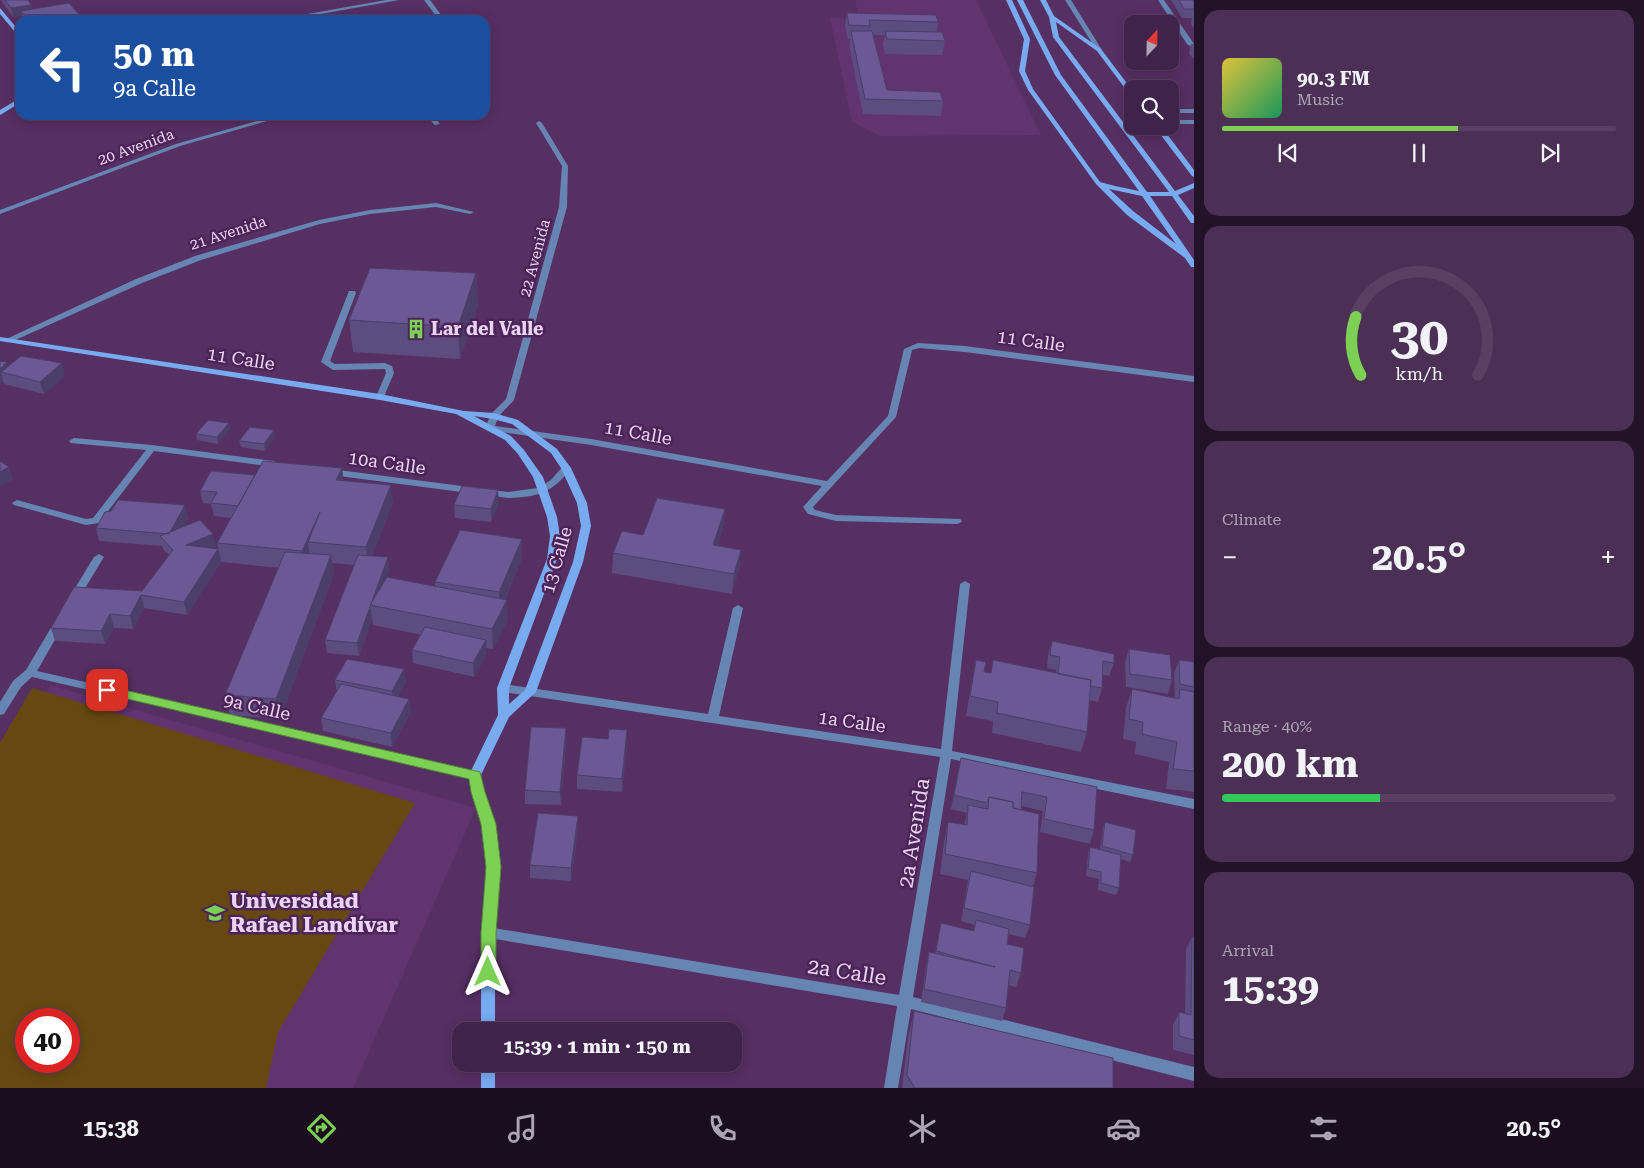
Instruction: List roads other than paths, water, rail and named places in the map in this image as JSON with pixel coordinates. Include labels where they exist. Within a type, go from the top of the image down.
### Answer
[{"type":"main road","points":[[1009,0],[1027,39],[1022,76],[1030,89],[1098,183],[1130,212],[1187,256]]},
{"type":"main road","points":[[1020,0],[1058,75],[1194,265]]},
{"type":"main road","points":[[1043,0],[1052,17],[1056,37],[1194,221]]},
{"type":"main road","points":[[0,10],[15,30]]},
{"type":"main road","points":[[1052,17],[1064,28],[1099,50],[1124,83]]},
{"type":"main road","points":[[0,113],[15,103]]},
{"type":"main road","points":[[1164,135],[1194,175]]},
{"type":"main road","points":[[1098,183],[1128,193],[1144,194],[1173,194],[1191,188],[1194,185]]},
{"type":"main road","name":"11 Calle","points":[[4,340],[380,396],[459,412],[490,428]]},
{"type":"main road","name":"13 Calle","points":[[459,412],[494,416],[516,422],[554,451],[566,468],[582,503],[586,526],[578,562],[530,692],[504,715],[475,775]]},
{"type":"main road","name":"13 Calle","points":[[490,428],[508,438],[521,452],[544,490],[552,517],[555,536],[552,559],[503,688],[504,715]]},
{"type":"main road","points":[[475,775],[488,824],[493,867],[488,933],[488,1022]]},
{"type":"main road","points":[[488,1072],[488,1088]]},
{"type":"street","points":[[307,15],[396,0]]},
{"type":"street","points":[[427,0],[438,15]]},
{"type":"street","points":[[1068,0],[1099,50]]},
{"type":"street","points":[[1161,0],[1189,43],[1194,47]]},
{"type":"street","points":[[1179,111],[1194,111]]},
{"type":"street","name":"20 Avenida","points":[[0,212],[178,145],[267,120]]},
{"type":"street","points":[[433,120],[437,124]]},
{"type":"street","points":[[1179,122],[1194,122]]},
{"type":"street","name":"22 Avenida","points":[[490,428],[494,416],[510,400],[563,208],[565,166],[539,123]]},
{"type":"street","name":"21 Avenida","points":[[4,340],[139,281],[198,258],[319,222],[370,212],[436,205],[470,212]]},
{"type":"street","points":[[352,293],[325,362],[333,367],[385,366],[389,368],[388,380],[380,396]]},
{"type":"street","name":"11 Calle","points":[[490,428],[529,432],[829,484],[892,417],[908,350],[918,345],[965,349],[1194,380]]},
{"type":"street","points":[[74,441],[152,448],[280,465]]},
{"type":"street","points":[[17,504],[86,522],[96,521],[152,448]]},
{"type":"street","points":[[544,490],[557,482],[566,468]]},
{"type":"street","name":"10a Calle","points":[[320,470],[508,495],[527,494],[544,490]]},
{"type":"street","points":[[829,484],[808,507],[811,512],[836,518],[957,521]]},
{"type":"street","points":[[0,711],[17,684],[30,673],[99,558]]},
{"type":"street","name":"2a Avenida","points":[[891,1088],[907,1002],[946,754],[965,584]]},
{"type":"street","points":[[712,719],[738,608]]},
{"type":"street","name":"9a Calle","points":[[30,673],[475,775]]},
{"type":"street","name":"1a Calle","points":[[503,688],[946,754],[1194,804]]},
{"type":"street","name":"2a Calle","points":[[488,933],[907,1002],[1194,1074]]},
{"type":"place","name":"Lar del Valle","points":[[416,329]]},
{"type":"place","name":"Universidad Rafael Landívar","points":[[215,913]]}]
